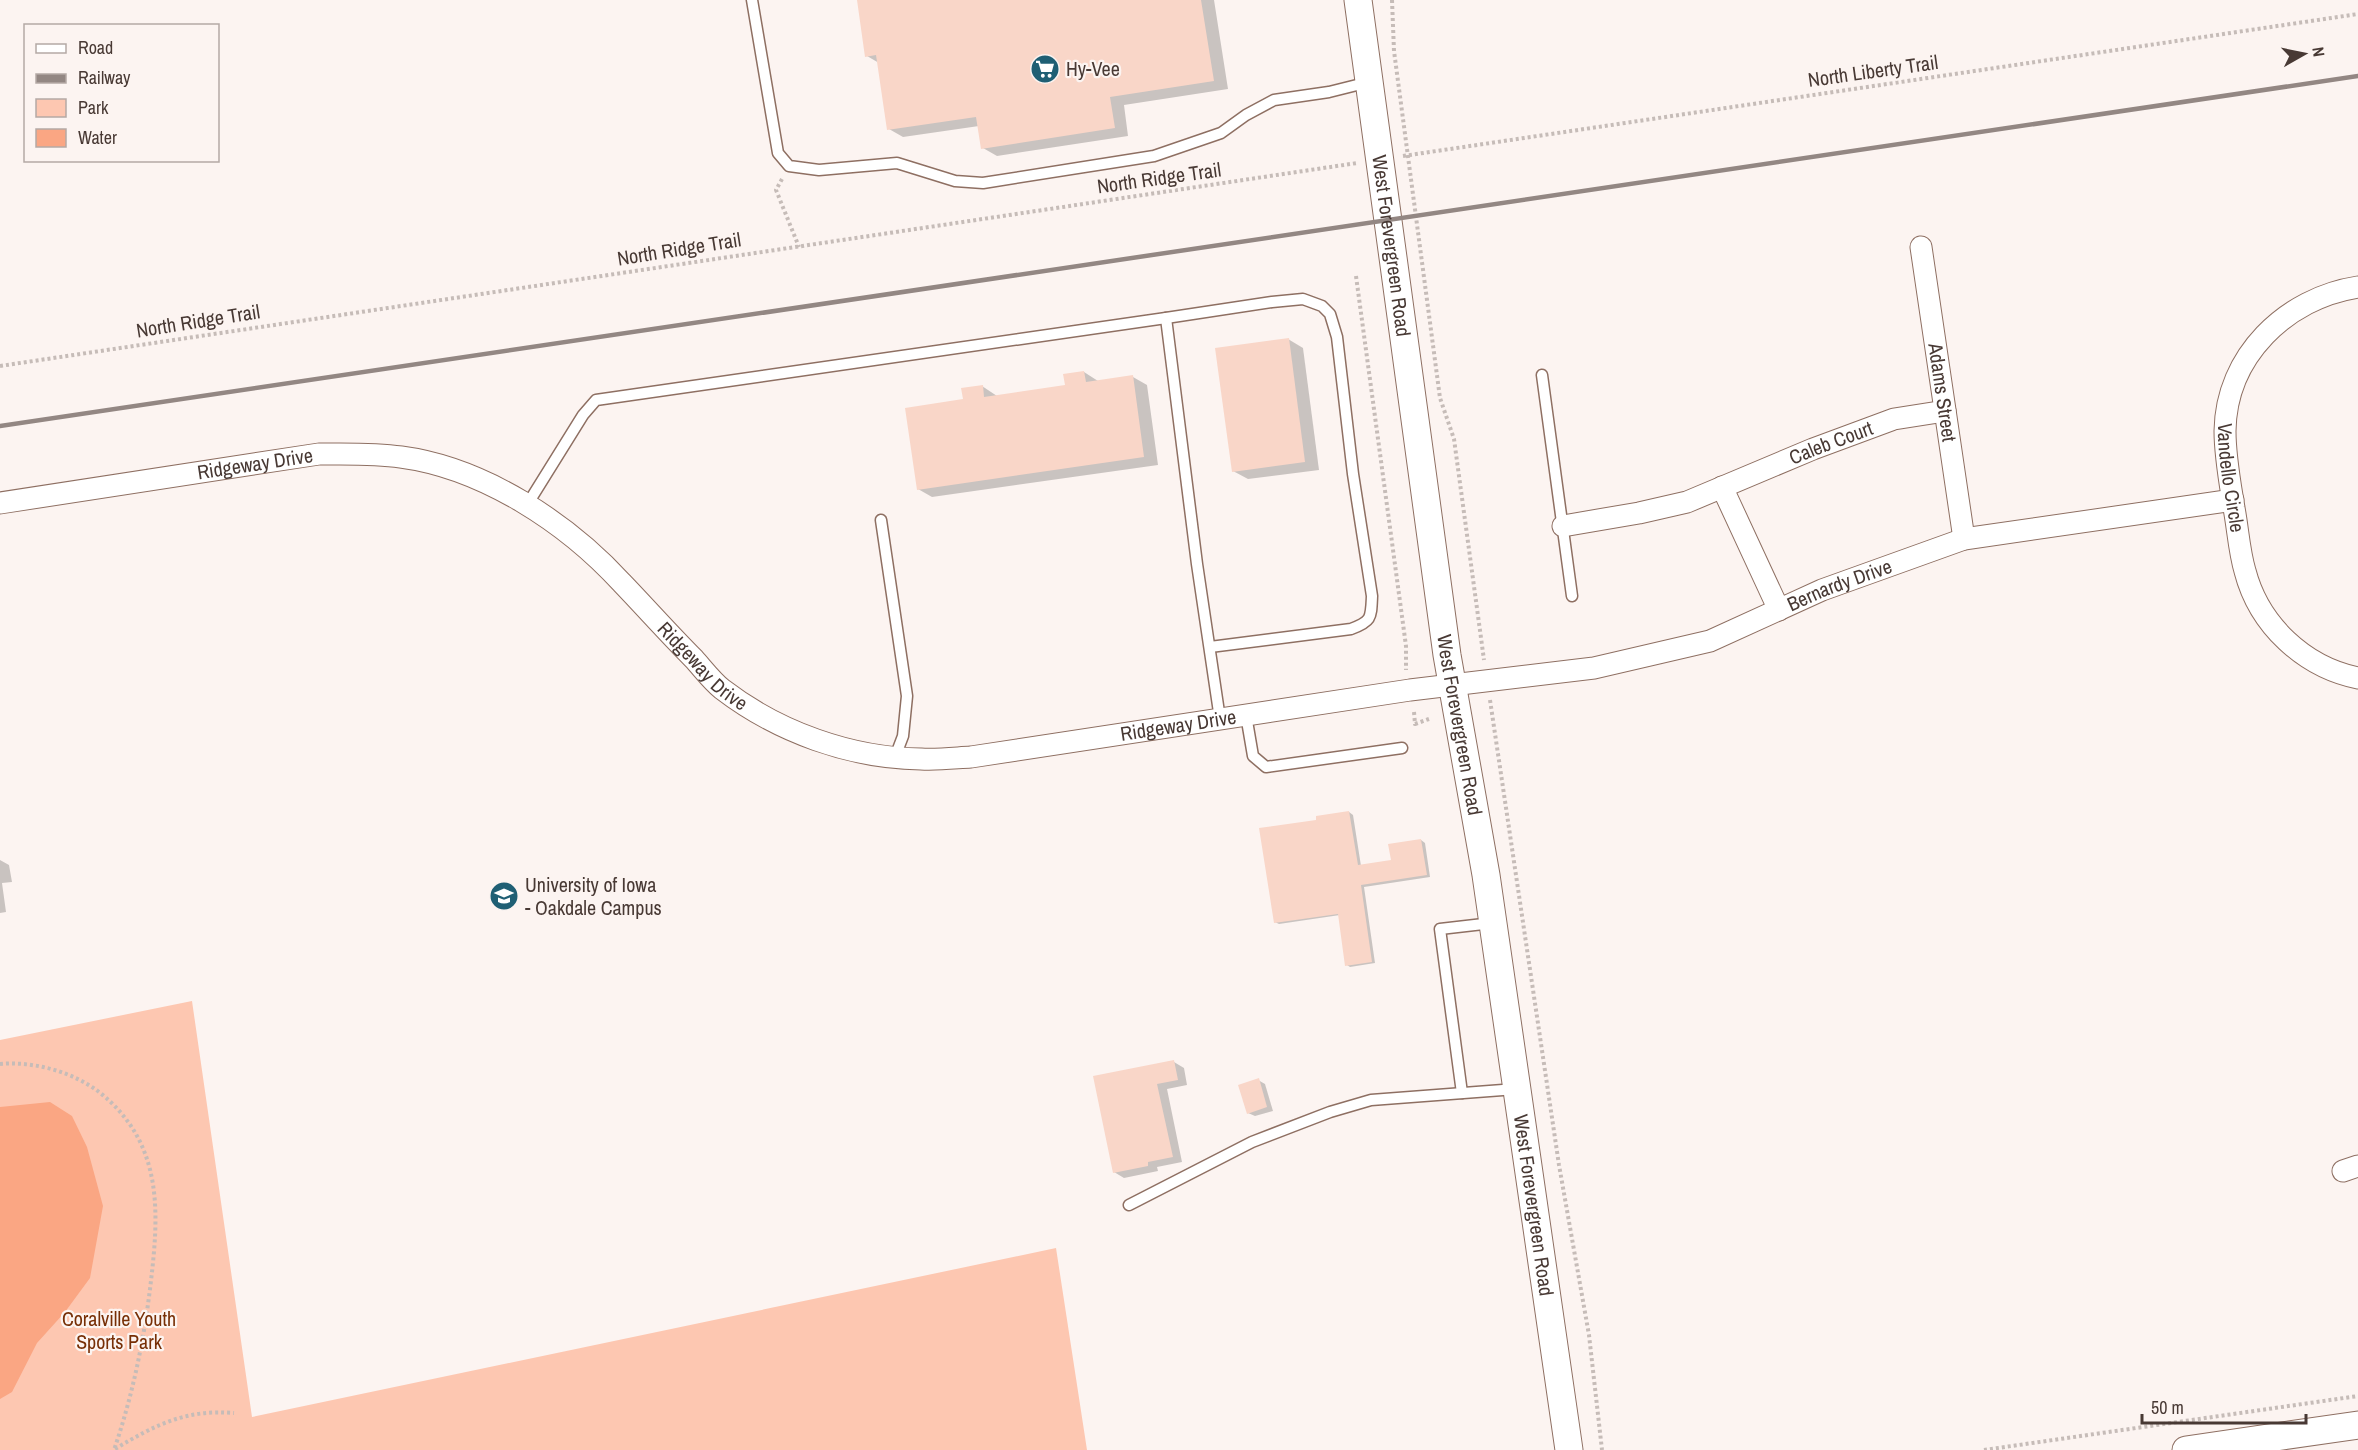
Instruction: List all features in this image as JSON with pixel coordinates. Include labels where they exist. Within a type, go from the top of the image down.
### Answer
[{"type":"street","name":"West Forevergreen Road","points":[[1358,0],[1451,684],[1492,922],[1569,1450]]},
{"type":"street","name":"Adams Street","points":[[1921,247],[1964,539]]},
{"type":"street","name":"Vandello Circle","points":[[2358,287],[2317,297],[2291,311],[2271,327],[2251,350],[2237,376],[2228,411],[2226,447],[2244,569],[2250,588],[2264,614],[2279,634],[2298,651],[2319,665],[2358,678]]},
{"type":"street","name":"Caleb Court","points":[[1563,526],[1687,502],[1813,449],[1894,419],[1945,411]]},
{"type":"street","name":"Ridgeway Drive","points":[[0,503],[319,454],[363,453],[403,457],[440,466],[476,478],[549,518],[590,551],[720,688],[783,726],[826,744],[876,755],[920,759],[970,757],[1451,684]]},
{"type":"street","points":[[1722,487],[1779,610]]},
{"type":"street","name":"Bernardy Drive","points":[[1451,684],[1594,668],[1710,641],[1822,590],[1964,539],[2233,500]]},
{"type":"street","points":[[2186,1450],[2358,1425]]},
{"type":"lane","points":[[752,0],[778,153],[789,166],[819,170],[897,163],[955,181],[983,183],[1154,156],[1221,133],[1246,115],[1274,100],[1329,92],[1370,82]]},
{"type":"lane","points":[[527,505],[596,400],[1304,299],[1322,306],[1330,314],[1336,337],[1353,474],[1372,596],[1371,615],[1366,623],[1351,629],[1210,647]]},
{"type":"lane","points":[[1166,318],[1220,719]]},
{"type":"lane","points":[[1542,375],[1572,596]]},
{"type":"lane","points":[[881,520],[907,696],[903,736],[895,757]]},
{"type":"lane","points":[[1246,715],[1252,756],[1266,767],[1402,748]]},
{"type":"lane","points":[[1462,1093],[1440,929],[1492,922]]},
{"type":"lane","points":[[1129,1205],[1252,1142],[1330,1112],[1371,1101],[1516,1089]]},
{"type":"path","points":[[1392,0],[1394,51],[1439,391],[1454,440],[1484,659]]},
{"type":"path","name":"North Liberty Trail","points":[[1401,157],[2358,14]]},
{"type":"path","name":"North Ridge Trail","points":[[0,366],[1362,162]]},
{"type":"path","points":[[789,166],[776,190],[799,247]]},
{"type":"path","points":[[1356,276],[1406,646],[1406,670]]},
{"type":"path","points":[[1490,700],[1558,1165],[1589,1335],[1602,1450]]},
{"type":"path","points":[[1414,712],[1415,724],[1429,719]]},
{"type":"path","points":[[0,1064],[38,1067],[62,1072],[84,1081],[113,1103],[137,1136],[148,1162],[157,1210],[153,1264],[141,1354],[115,1450]]},
{"type":"path","points":[[1984,1450],[2358,1396]]},
{"type":"path","points":[[115,1450],[154,1427],[184,1416],[219,1412],[234,1413]]},
{"type":"green space","name":"Coralville Youth Sports Park","points":[[192,1001],[252,1417],[1056,1248],[1087,1450],[0,1450],[0,1040]]},
{"type":"water","points":[[50,1102],[72,1116],[87,1147],[103,1206],[90,1278],[65,1312],[37,1343],[12,1392],[0,1399],[0,1107]]},
{"type":"building","name":"Hy-Vee","points":[[857,0],[1201,0],[1214,81],[1110,97],[1115,128],[981,149],[976,117],[887,130],[876,55],[865,57]]},
{"type":"building","points":[[1289,338],[1305,462],[1232,472],[1215,348]]},
{"type":"building","points":[[1084,371],[1086,382],[1133,375],[1144,457],[917,490],[905,408],[963,399],[961,388],[983,385],[984,397],[1065,385],[1063,374]]},
{"type":"building","points":[[1349,811],[1358,865],[1391,860],[1388,844],[1421,839],[1427,875],[1361,885],[1372,962],[1345,966],[1338,914],[1274,923],[1259,828],[1316,820],[1316,816]]},
{"type":"building","points":[[1174,1060],[1178,1080],[1157,1084],[1173,1157],[1148,1162],[1148,1166],[1113,1173],[1093,1076]]},
{"type":"building","points":[[1259,1078],[1267,1107],[1247,1114],[1238,1085]]},
{"type":"railway","points":[[0,426],[2358,76]]},
{"type":"place","name":"Hy-Vee","points":[[1045,69]]},
{"type":"place","name":"University of Iowa - Oakdale Campus","points":[[504,896]]}]
